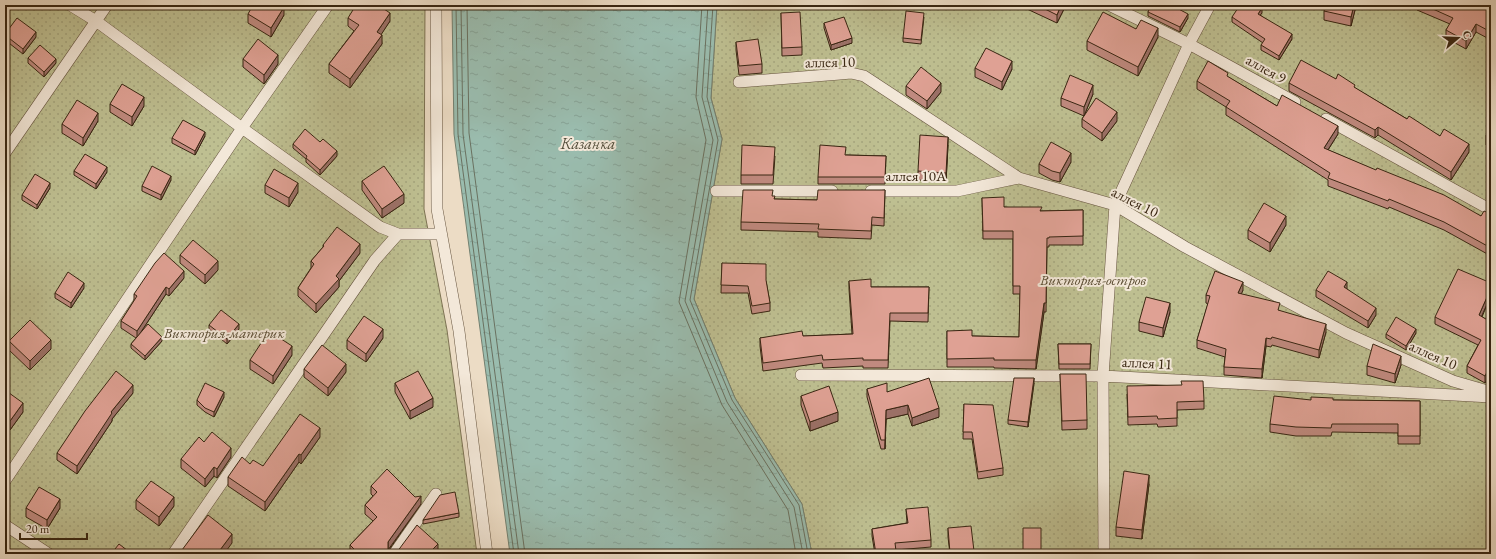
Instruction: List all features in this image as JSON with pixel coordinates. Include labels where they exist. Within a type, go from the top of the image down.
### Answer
[{"type":"lane","points":[[70,5],[96,21],[380,227],[398,234],[441,234]]},
{"type":"lane","points":[[5,153],[107,5]]},
{"type":"lane","points":[[5,481],[242,128],[328,5]]},
{"type":"lane","points":[[436,5],[437,209],[459,331],[487,554]]},
{"type":"lane","name":"аллея 9","points":[[1109,5],[1189,44],[1306,108]]},
{"type":"lane","points":[[1104,554],[1104,376],[1115,205],[1189,44],[1210,5]]},
{"type":"lane","name":"аллея 10","points":[[738,82],[851,73],[864,76],[1019,178],[1115,205],[1185,247],[1346,333],[1453,380],[1491,392]]},
{"type":"lane","points":[[1320,116],[1491,210]]},
{"type":"lane","name":"аллея 10А","points":[[863,191],[957,191],[1019,178]]},
{"type":"lane","points":[[716,192],[840,191]]},
{"type":"lane","points":[[173,554],[375,260],[398,234]]},
{"type":"lane","name":"аллея 11","points":[[801,375],[1104,376],[1491,397]]},
{"type":"lane","points":[[394,554],[436,494]]},
{"type":"lane","points":[[5,525],[49,554]]},
{"type":"green space","name":"Виктория-материк","points":[[5,5],[425,5],[424,209],[447,330],[477,554],[5,554]]},
{"type":"green space","name":"Виктория-остров","points":[[717,5],[1491,5],[1491,554],[812,554],[802,504],[735,398],[694,299],[722,139],[711,98]]},
{"type":"water","name":"Казанка","points":[[452,5],[717,5],[711,98],[722,139],[694,299],[735,398],[802,504],[812,554],[510,554],[454,134]]},
{"type":"building","points":[[253,5],[282,5],[284,7],[271,28],[248,14]]},
{"type":"building","points":[[356,5],[378,5],[390,13],[377,32],[382,35],[350,79],[329,64],[359,25],[348,18]]},
{"type":"building","points":[[1037,5],[1061,5],[1057,15]]},
{"type":"building","points":[[1151,5],[1171,5],[1188,14],[1180,27],[1148,12]]},
{"type":"building","points":[[1240,5],[1257,5],[1262,8],[1258,14],[1292,34],[1279,56],[1261,45],[1265,39],[1232,17]]},
{"type":"building","points":[[1325,5],[1354,5],[1351,17],[1324,11]]},
{"type":"building","points":[[1424,5],[1491,5],[1491,32],[1476,24],[1466,41],[1446,30],[1453,18]]},
{"type":"building","points":[[906,11],[924,13],[921,40],[903,38]]},
{"type":"building","points":[[800,12],[802,47],[782,48],[781,13]]},
{"type":"building","points":[[1103,12],[1136,29],[1141,20],[1158,28],[1138,67],[1087,41]]},
{"type":"building","points":[[844,17],[852,38],[831,45],[824,23]]},
{"type":"building","points":[[17,18],[36,32],[23,49],[5,35]]},
{"type":"building","points":[[258,39],[278,55],[264,75],[243,59]]},
{"type":"building","points":[[758,39],[762,64],[739,66],[736,42]]},
{"type":"building","points":[[40,45],[56,59],[44,72],[28,58]]},
{"type":"building","points":[[986,48],[1012,61],[1002,82],[975,68]]},
{"type":"building","points":[[1301,60],[1336,79],[1338,74],[1355,85],[1354,87],[1407,119],[1409,116],[1440,136],[1444,129],[1469,144],[1451,172],[1378,127],[1375,130],[1289,83]]},
{"type":"building","points":[[1208,61],[1228,73],[1227,76],[1277,106],[1282,95],[1338,126],[1324,148],[1376,170],[1377,168],[1444,195],[1481,216],[1484,211],[1491,214],[1491,248],[1444,222],[1389,199],[1388,201],[1328,178],[1330,173],[1226,107],[1230,101],[1197,81]]},
{"type":"building","points":[[921,67],[941,83],[927,101],[906,86]]},
{"type":"building","points":[[1070,75],[1093,85],[1084,107],[1061,98]]},
{"type":"building","points":[[122,84],[144,97],[132,117],[110,104]]},
{"type":"building","points":[[1096,98],[1117,112],[1102,133],[1082,119]]},
{"type":"building","points":[[77,100],[98,113],[83,138],[62,124]]},
{"type":"building","points":[[183,120],[205,132],[195,151],[172,138]]},
{"type":"building","points":[[1491,125],[1491,139],[1486,136]]},
{"type":"building","points":[[305,129],[320,142],[323,139],[337,151],[320,170],[293,144]]},
{"type":"building","points":[[920,135],[948,137],[946,173],[918,171]]},
{"type":"building","points":[[1051,142],[1071,153],[1060,173],[1052,171],[1039,164]]},
{"type":"building","points":[[742,145],[775,147],[773,175],[741,175]]},
{"type":"building","points":[[820,145],[846,147],[845,155],[886,156],[885,177],[818,177]]},
{"type":"building","points":[[85,154],[107,167],[96,184],[74,171]]},
{"type":"building","points":[[152,166],[171,176],[161,195],[142,186]]},
{"type":"building","points":[[384,166],[404,194],[382,209],[362,181]]},
{"type":"building","points":[[274,169],[298,183],[289,198],[265,185]]},
{"type":"building","points":[[35,174],[50,183],[37,205],[22,195]]},
{"type":"building","points":[[743,190],[773,190],[772,196],[775,196],[774,199],[817,200],[818,190],[885,190],[884,218],[872,217],[871,231],[818,229],[819,224],[741,222]]},
{"type":"building","points":[[1004,197],[1004,207],[1042,207],[1040,211],[1083,210],[1083,236],[1047,238],[1046,303],[1044,303],[1036,360],[994,360],[994,358],[947,359],[947,331],[972,330],[972,336],[1019,337],[1020,286],[1013,286],[1013,231],[983,231],[982,198]]},
{"type":"building","points":[[1264,203],[1286,216],[1270,243],[1248,230]]},
{"type":"building","points":[[337,227],[360,244],[336,276],[339,279],[316,304],[298,288],[314,264],[311,261],[324,246],[323,245]]},
{"type":"building","points":[[193,240],[218,261],[205,275],[180,255]]},
{"type":"building","points":[[164,253],[184,271],[169,289],[166,287],[137,331],[121,321],[137,296],[134,294],[155,263]]},
{"type":"building","points":[[722,263],[766,264],[766,280],[770,303],[752,306],[748,286],[721,285]]},
{"type":"building","points":[[1458,269],[1491,283],[1491,288],[1479,315],[1491,322],[1491,364],[1485,376],[1467,366],[1481,340],[1435,317]]},
{"type":"building","points":[[1215,271],[1243,282],[1238,293],[1280,303],[1278,310],[1326,324],[1319,350],[1272,337],[1271,339],[1266,338],[1262,369],[1224,367],[1226,349],[1197,340],[1210,296],[1206,295]]},
{"type":"building","points":[[1328,271],[1347,282],[1344,287],[1376,308],[1368,321],[1316,290]]},
{"type":"building","points":[[68,272],[84,283],[71,303],[55,293]]},
{"type":"building","points":[[871,279],[871,287],[929,287],[928,313],[890,313],[888,360],[863,360],[863,358],[823,360],[822,355],[763,363],[760,338],[802,331],[803,336],[853,334],[849,281]]},
{"type":"building","points":[[1146,297],[1170,303],[1163,328],[1139,322]]},
{"type":"building","points":[[221,310],[239,324],[227,339],[209,325]]},
{"type":"building","points":[[364,316],[383,329],[366,354],[347,340]]},
{"type":"building","points":[[1396,317],[1416,329],[1406,346],[1386,334]]},
{"type":"building","points":[[30,320],[51,340],[30,361],[9,341]]},
{"type":"building","points":[[148,324],[162,337],[145,356],[131,344]]},
{"type":"building","points":[[269,331],[292,346],[273,376],[250,360]]},
{"type":"building","points":[[1058,344],[1091,344],[1090,364],[1059,364]]},
{"type":"building","points":[[1373,344],[1401,356],[1395,374],[1367,366]]},
{"type":"building","points":[[322,345],[346,364],[328,388],[304,369]]},
{"type":"building","points":[[116,371],[133,385],[111,412],[112,413],[77,466],[57,453],[85,411]]},
{"type":"building","points":[[418,371],[433,398],[410,411],[395,383]]},
{"type":"building","points":[[1060,374],[1086,374],[1087,420],[1062,421]]},
{"type":"building","points":[[929,378],[939,408],[912,418],[908,405],[886,410],[885,440],[881,440],[867,389],[887,383],[887,392]]},
{"type":"building","points":[[1014,378],[1034,378],[1028,422],[1008,420]]},
{"type":"building","points":[[1181,381],[1203,381],[1204,401],[1177,402],[1177,418],[1158,419],[1157,416],[1128,417],[1127,386],[1182,385]]},
{"type":"building","points":[[205,383],[224,392],[214,412],[205,408],[197,400]]},
{"type":"building","points":[[829,386],[838,412],[810,422],[801,396]]},
{"type":"building","points":[[5,390],[23,403],[10,421],[5,418]]},
{"type":"building","points":[[1274,396],[1311,400],[1311,397],[1333,398],[1333,400],[1420,401],[1420,436],[1398,436],[1398,424],[1332,424],[1331,428],[1296,427],[1270,424]]},
{"type":"building","points":[[964,404],[993,405],[1003,468],[978,472],[972,432],[963,432]]},
{"type":"building","points":[[300,414],[320,428],[301,455],[299,454],[265,502],[228,477],[242,457],[250,464],[253,460],[263,466]]},
{"type":"building","points":[[212,432],[231,448],[217,469],[214,467],[205,479],[181,459],[199,437],[204,442]]},
{"type":"building","points":[[387,469],[415,497],[421,496],[388,542],[388,549],[393,553],[397,552],[417,525],[438,544],[428,554],[359,554],[350,545],[377,517],[365,505],[377,492],[371,486]]},
{"type":"building","points":[[1124,471],[1149,475],[1142,530],[1116,527]]},
{"type":"building","points":[[151,481],[174,497],[159,517],[136,500]]},
{"type":"building","points":[[39,487],[60,499],[47,520],[26,508]]},
{"type":"building","points":[[455,492],[459,513],[423,520],[440,495]]},
{"type":"building","points":[[928,507],[931,540],[895,543],[896,551],[876,554],[872,529],[908,523],[906,509]]},
{"type":"building","points":[[208,515],[232,534],[217,554],[179,554]]},
{"type":"building","points":[[971,526],[974,551],[950,553],[948,528]]},
{"type":"building","points":[[1023,528],[1041,528],[1041,554],[1023,554]]},
{"type":"building","points":[[119,544],[132,554],[111,554]]}]
